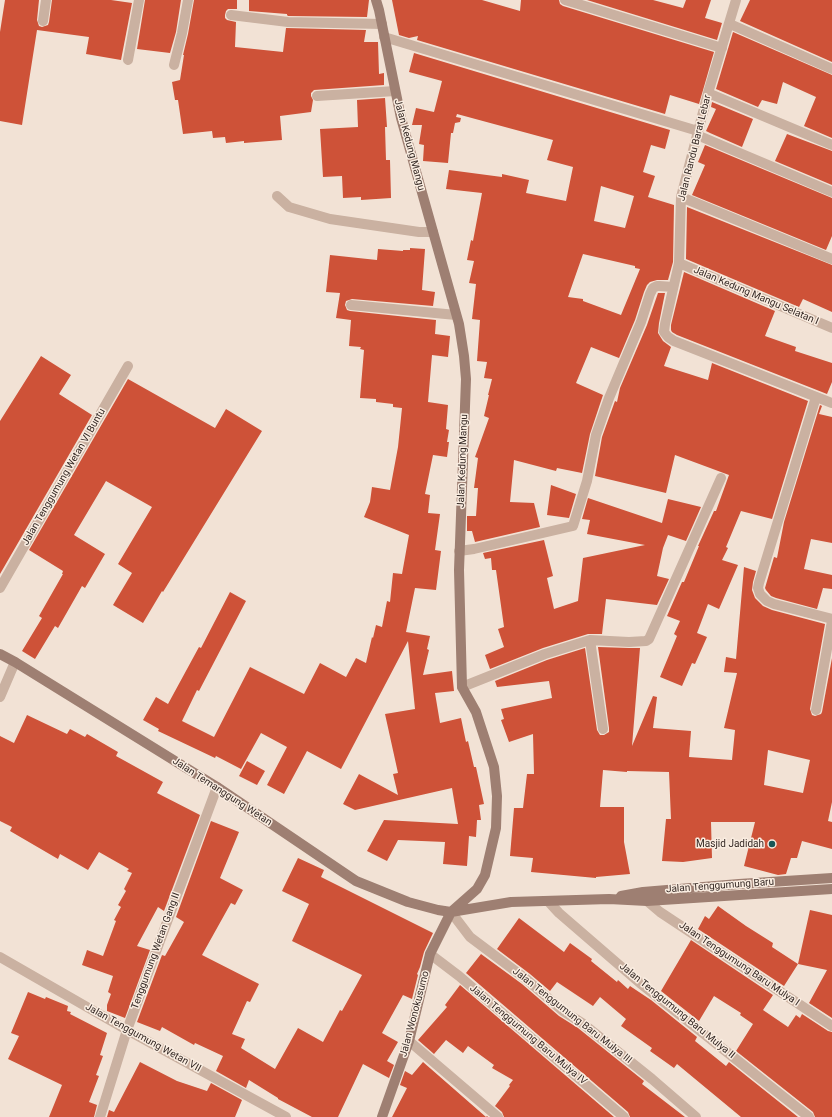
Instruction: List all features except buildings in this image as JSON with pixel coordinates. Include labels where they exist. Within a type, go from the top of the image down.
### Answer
[{"type":"main road","name":"Jalan Kedung Mangu","points":[[376,0],[400,118],[459,324],[466,379],[459,551],[462,687],[476,712],[494,767],[497,803],[496,828],[485,875],[478,889],[451,912]]},
{"type":"main road","name":"Jalan Temanggung Wetan","points":[[0,654],[217,787],[356,881],[408,902],[451,912]]},
{"type":"main road","name":"Jalan Tenggumung Baru","points":[[609,899],[644,892],[832,878]]},
{"type":"main road","name":"Jalan Tenggumung Baru","points":[[451,912],[511,902],[609,899],[647,901],[832,889]]},
{"type":"main road","name":"Jalan Wonokusumo","points":[[382,1117],[409,1040],[430,954],[451,912]]},
{"type":"street","points":[[43,21],[46,0]]},
{"type":"street","points":[[128,60],[139,0]]},
{"type":"street","points":[[174,65],[188,0]]},
{"type":"street","points":[[565,0],[722,48]]},
{"type":"street","name":"Jalan Randu Barat Lebar","points":[[736,0],[708,93],[681,197],[680,263],[664,329],[665,334],[674,341],[816,397]]},
{"type":"street","points":[[231,15],[288,22],[382,24]]},
{"type":"street","points":[[730,24],[832,70]]},
{"type":"street","points":[[384,37],[698,133],[832,192]]},
{"type":"street","points":[[317,96],[395,91]]},
{"type":"street","points":[[708,93],[832,145]]},
{"type":"street","points":[[276,196],[289,207],[330,219],[420,232],[433,232]]},
{"type":"street","points":[[681,197],[832,259]]},
{"type":"street","name":"Jalan Kedung Mangu Selatan I","points":[[680,263],[832,328]]},
{"type":"street","points":[[459,551],[474,549],[574,526],[587,481],[596,435],[609,398],[641,322],[650,294],[654,287],[674,287]]},
{"type":"street","points":[[351,305],[456,315]]},
{"type":"street","name":"Jalan Tenggumung Wetan VI Buntu","points":[[0,588],[128,366]]},
{"type":"street","points":[[816,710],[832,620],[767,601],[760,594],[758,588],[816,397],[832,403]]},
{"type":"street","points":[[462,687],[545,654],[590,640],[638,642],[649,639],[721,478]]},
{"type":"street","points":[[590,640],[603,729]]},
{"type":"street","points":[[0,697],[15,662]]},
{"type":"street","name":"Tenggumung Wetan Gang II","points":[[100,1117],[127,1030],[217,787]]},
{"type":"street","name":"Jalan Tenggumung Baru Mulya II","points":[[548,901],[559,913],[640,983],[809,1117]]},
{"type":"street","name":"Jalan Tenggumung Baru Mulya I","points":[[647,901],[660,912],[832,1026]]},
{"type":"street","name":"Jalan Tenggumung Baru Mulya III","points":[[451,912],[470,937],[526,979],[563,1011],[582,1023],[652,1079],[696,1117]]},
{"type":"street","name":"Jalan Tenggumung Baru Mulya IV","points":[[430,954],[459,976],[624,1117]]},
{"type":"street","name":"Jalan Tenggumung Wetan VII","points":[[0,958],[127,1030],[286,1117]]},
{"type":"street","points":[[409,1040],[498,1117]]},
{"type":"place","name":"Masjid Jadidah","points":[[772,844]]}]
